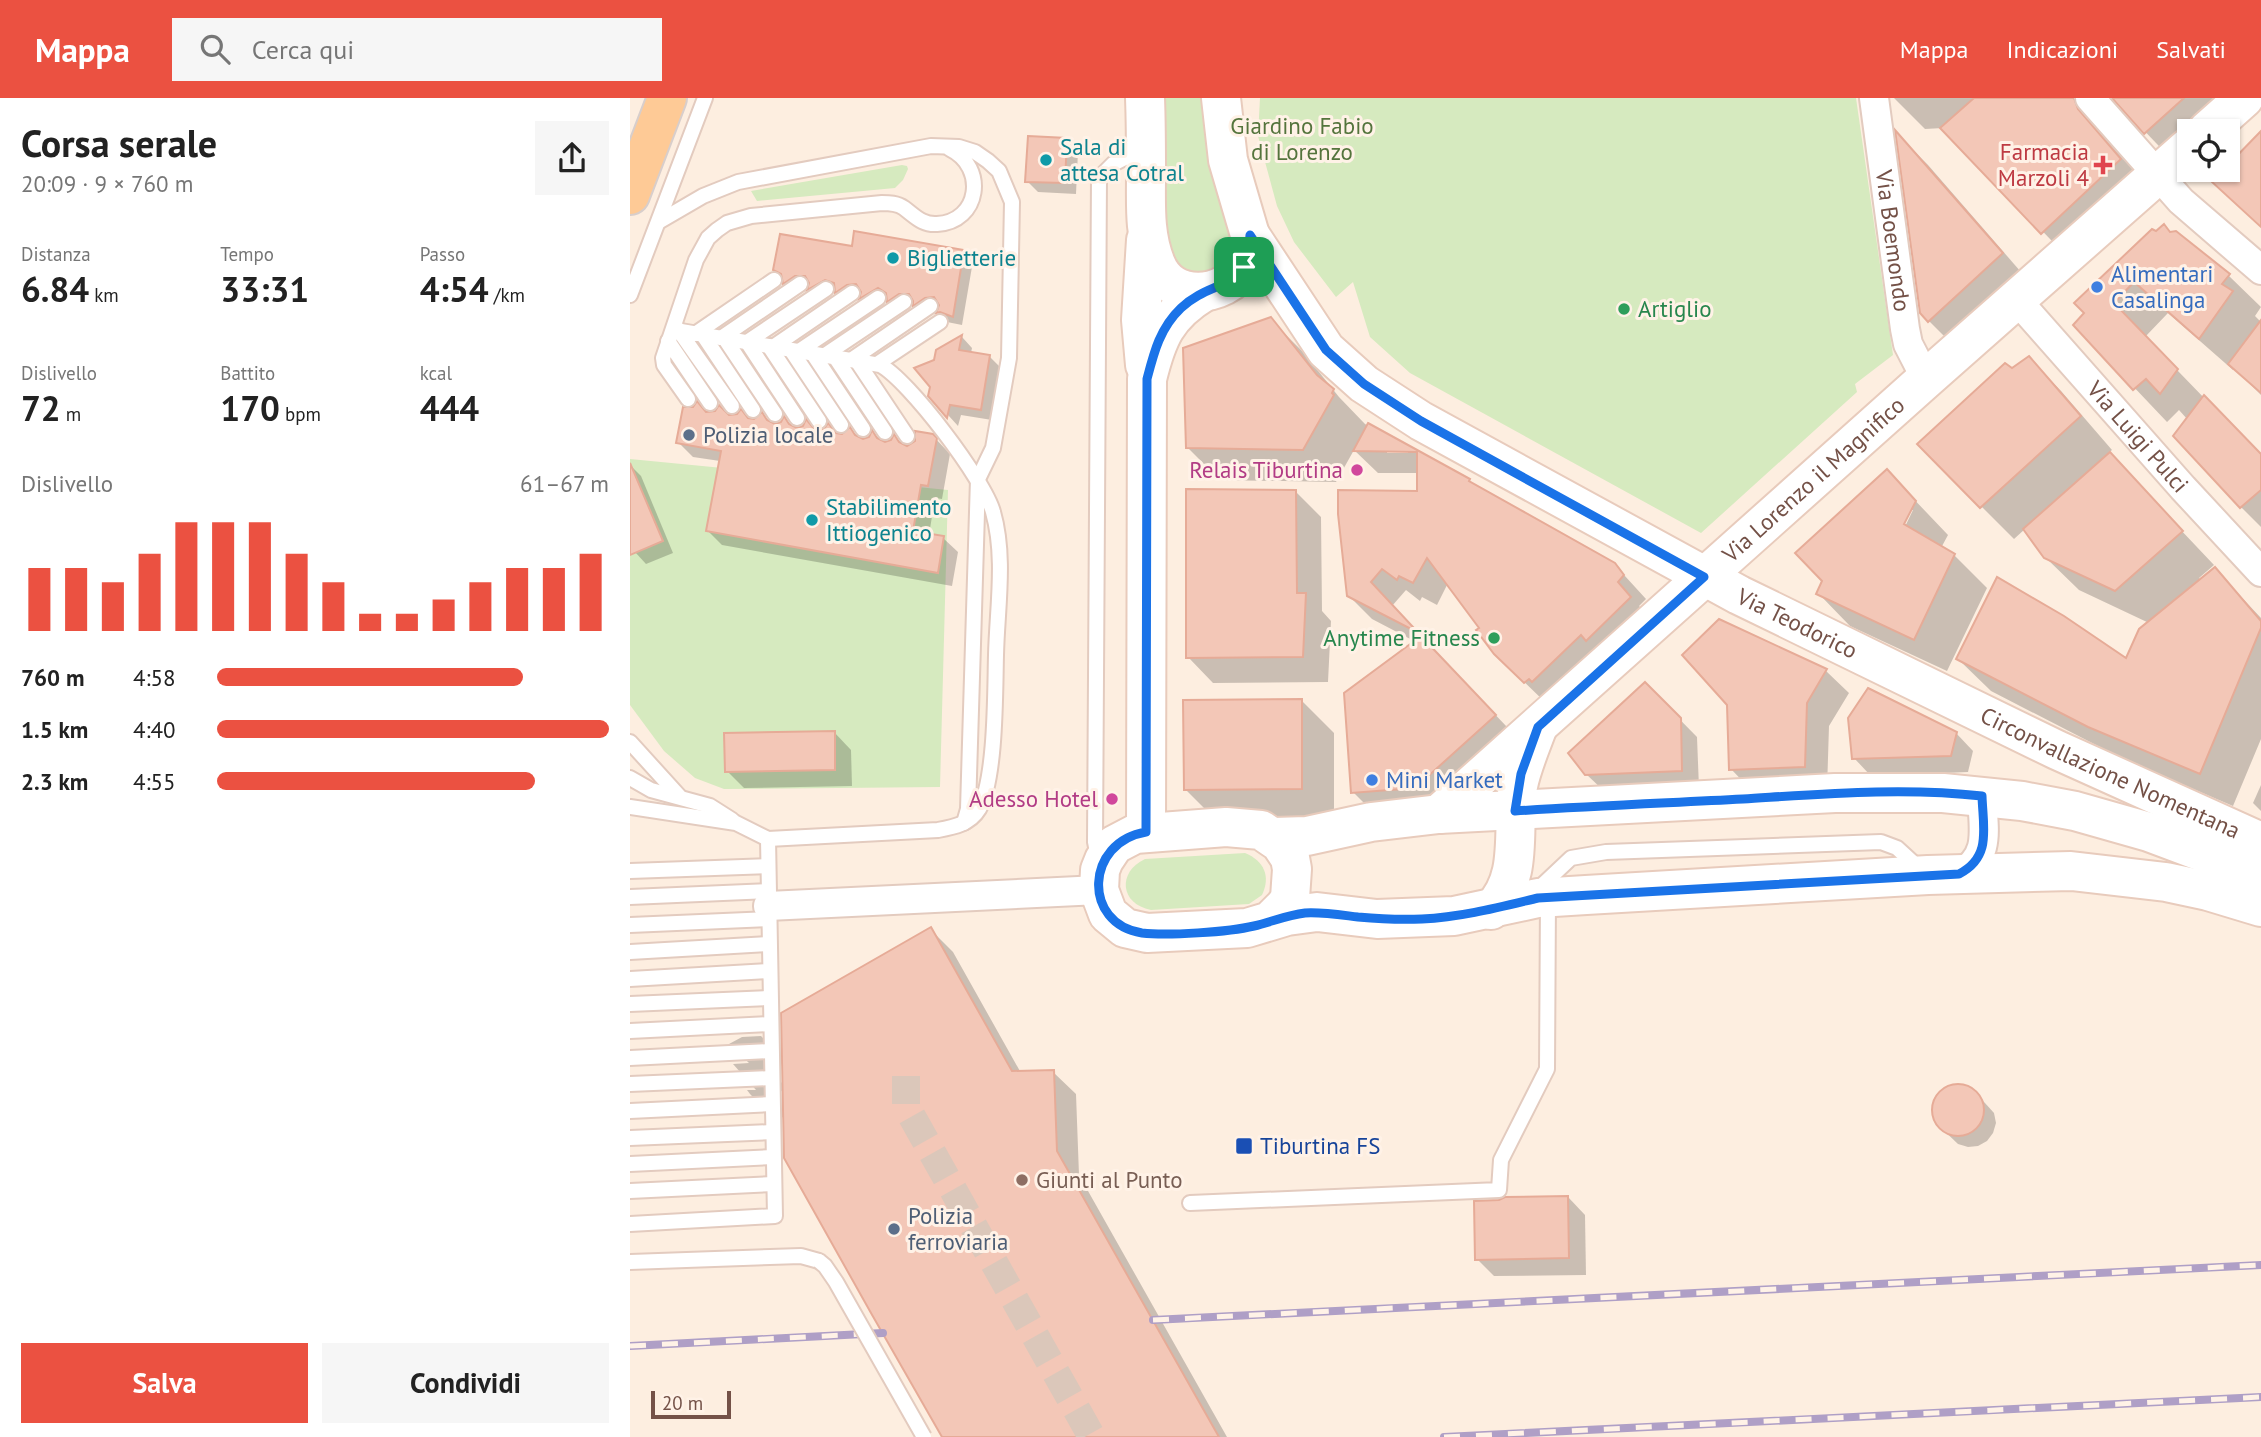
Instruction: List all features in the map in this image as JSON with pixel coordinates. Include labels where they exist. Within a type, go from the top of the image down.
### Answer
[{"type":"main road","points":[[630,195],[667,98]]},
{"type":"street","points":[[1145,98],[1147,231],[1141,320],[1147,379],[1146,832]]},
{"type":"street","points":[[1147,379],[1153,353],[1163,331],[1182,307],[1204,292],[1229,282],[1244,267],[1248,258],[1250,235],[1228,160],[1221,98]]},
{"type":"street","name":"Via Boemondo","points":[[1874,98],[1905,329],[1908,344],[1926,379]]},
{"type":"street","points":[[2090,98],[2181,201],[2261,270]]},
{"type":"street","points":[[2220,119],[2244,98]]},
{"type":"street","name":"Via Lorenzo il Magnifico","points":[[1439,814],[2177,158]]},
{"type":"street","points":[[1147,231],[1156,264],[1164,278],[1179,288],[1204,292]]},
{"type":"street","name":"Via Teodorico","points":[[1250,235],[1326,350],[1364,384],[1421,421],[1704,577],[1960,702]]},
{"type":"street","name":"Via Luigi Pulci","points":[[2016,299],[2261,572]]},
{"type":"street","name":"Circonvallazione Nomentana","points":[[1960,702],[2144,791],[2261,842]]},
{"type":"street","points":[[1522,903],[1502,897],[1512,879],[1515,811],[1521,774],[1538,727]]},
{"type":"street","name":"Circonvallazione Nomentana","points":[[1100,880],[1104,860],[1114,845],[1128,837],[1146,832],[1238,827],[1261,830],[1274,837],[1307,836],[1371,822],[1439,814],[1835,793],[1943,793],[2047,806],[2118,822],[2261,874]]},
{"type":"street","points":[[1944,874],[1975,863],[1982,849],[1982,796]]},
{"type":"street","points":[[1272,920],[1285,906],[1293,880],[1290,858],[1274,837]]},
{"type":"street","points":[[768,905],[1100,880],[1102,903],[1108,914],[1125,928],[1139,932],[1164,933],[1258,926],[1272,920],[1317,912],[1377,919],[1423,919],[1522,903],[1944,874],[2071,871],[2121,875],[2185,886],[2261,907]]},
{"type":"lane","points":[[630,295],[705,98]]},
{"type":"lane","points":[[660,221],[702,196],[738,182],[931,146],[959,147],[975,152],[999,171],[1012,202],[1009,358],[993,448],[978,479],[968,808],[964,823]]},
{"type":"lane","points":[[732,406],[689,330],[701,248],[717,230],[738,219],[882,203],[899,205],[915,218],[929,224],[944,223],[957,218],[971,201],[975,186],[972,172],[965,159],[953,150],[931,146]]},
{"type":"lane","points":[[1100,880],[1095,842],[1099,178],[1113,164],[1146,147]]},
{"type":"lane","points":[[688,399],[662,361],[668,341],[774,280]]},
{"type":"lane","points":[[723,338],[800,284]]},
{"type":"lane","points":[[747,342],[826,289]]},
{"type":"lane","points":[[771,346],[852,293]]},
{"type":"lane","points":[[813,353],[878,298]]},
{"type":"lane","points":[[813,353],[904,302]]},
{"type":"lane","points":[[854,360],[930,306]]},
{"type":"lane","points":[[877,364],[940,321]]},
{"type":"lane","points":[[630,778],[651,790],[710,806],[768,839],[924,832],[950,828],[973,816],[981,803],[986,786],[993,737],[999,554],[993,509],[978,479],[911,392],[891,372],[877,364],[689,330]]},
{"type":"lane","points":[[689,330],[753,410]]},
{"type":"lane","points":[[723,338],[775,414]]},
{"type":"lane","points":[[668,341],[709,403]]},
{"type":"lane","points":[[747,342],[797,418]]},
{"type":"lane","points":[[771,346],[819,421]]},
{"type":"lane","points":[[813,353],[841,425]]},
{"type":"lane","points":[[813,353],[863,429]]},
{"type":"lane","points":[[813,353],[885,432]]},
{"type":"lane","points":[[854,360],[907,436]]},
{"type":"lane","points":[[630,742],[680,797]]},
{"type":"lane","points":[[630,807],[736,823]]},
{"type":"lane","points":[[630,1224],[775,1216],[768,839]]},
{"type":"lane","points":[[630,871],[768,866]]},
{"type":"lane","points":[[630,897],[768,905]]},
{"type":"lane","points":[[1190,1203],[1499,1190],[1501,1160],[1547,1069],[1522,903]]},
{"type":"lane","points":[[630,925],[768,905]]},
{"type":"lane","points":[[630,952],[769,944]]},
{"type":"lane","points":[[630,979],[770,971]]},
{"type":"lane","points":[[630,1004],[770,998]]},
{"type":"lane","points":[[630,1031],[771,1024]]},
{"type":"lane","points":[[630,1058],[771,1051]]},
{"type":"lane","points":[[630,1084],[772,1077]]},
{"type":"lane","points":[[630,1111],[772,1104]]},
{"type":"lane","points":[[630,1138],[772,1132]]},
{"type":"lane","points":[[630,1164],[773,1157]]},
{"type":"lane","points":[[630,1191],[774,1184]]},
{"type":"lane","points":[[630,1262],[801,1256],[819,1261],[836,1282],[924,1437]]},
{"type":"green space","points":[[1165,98],[1204,98],[1205,128],[1212,174],[1234,245],[1217,272],[1184,273],[1162,249]]},
{"type":"green space","name":"Artiglio","points":[[1260,98],[1856,98],[1893,355],[1855,384],[1857,392],[1701,533],[1410,373],[1370,337],[1353,282],[1336,297],[1294,242],[1277,206],[1258,136]]},
{"type":"green space","points":[[902,165],[908,169],[895,188],[757,201],[751,191]]},
{"type":"green space","points":[[630,459],[948,490],[940,787],[724,789],[695,778],[664,751],[630,705]]},
{"type":"green space","points":[[1245,853],[1257,860],[1266,875],[1262,895],[1249,904],[1151,910],[1141,907],[1128,895],[1126,879],[1136,865],[1145,859]]},
{"type":"building","points":[[1974,98],[2074,98],[2078,109],[2121,159],[2041,234],[1940,128]]},
{"type":"building","points":[[2112,98],[2184,98],[2144,134]]},
{"type":"building","points":[[1895,130],[2003,253],[1928,322],[1920,313]]},
{"type":"building","points":[[2261,131],[2261,227],[2212,182],[2240,182],[2240,153]]},
{"type":"building","name":"Sala di attesa Cotral","points":[[1028,136],[1067,138],[1065,183],[1025,182]]},
{"type":"building","points":[[2164,224],[2170,232],[2176,231],[2230,274],[2222,284],[2233,291],[2199,339],[2134,282],[2114,303],[2178,369],[2160,394],[2146,379],[2133,390],[2073,325],[2084,313],[2074,303],[2152,229],[2156,231]]},
{"type":"building","points":[[854,231],[964,250],[953,317],[936,313],[939,305],[934,297],[925,298],[913,306],[909,294],[899,294],[887,302],[886,293],[878,288],[859,299],[861,292],[856,284],[847,285],[835,293],[834,283],[825,280],[807,290],[809,283],[805,276],[795,276],[783,284],[781,274],[773,270],[780,234],[852,246]]},
{"type":"building","points":[[1271,317],[1317,375],[1334,389],[1334,395],[1303,450],[1186,448],[1183,348]]},
{"type":"building","points":[[2261,320],[2261,393],[2228,364]]},
{"type":"building","points":[[962,335],[959,350],[990,355],[981,410],[950,405],[947,418],[928,396],[930,387],[914,368],[934,360],[936,350]]},
{"type":"building","points":[[2029,356],[2081,416],[1980,508],[1917,444],[2005,363],[2012,368]]},
{"type":"building","points":[[2204,395],[2261,454],[2261,490],[2240,508],[2173,436]]},
{"type":"building","points":[[697,401],[706,412],[715,411],[719,405],[729,415],[737,414],[741,409],[748,418],[754,419],[762,412],[767,420],[775,424],[781,422],[784,416],[789,424],[797,428],[803,426],[806,419],[815,430],[824,429],[828,423],[836,433],[842,434],[850,427],[855,435],[863,439],[869,437],[872,430],[877,438],[885,442],[891,440],[894,434],[899,442],[907,446],[915,441],[915,431],[933,434],[937,438],[928,486],[921,485],[913,531],[944,536],[938,573],[706,531],[721,451],[676,443],[683,407],[693,407]]},
{"type":"building","points":[[1368,423],[1615,563],[1624,575],[1618,582],[1631,597],[1586,641],[1581,635],[1532,682],[1529,679],[1524,683],[1494,654],[1476,630],[1479,628],[1427,558],[1413,583],[1399,576],[1397,580],[1382,569],[1371,582],[1413,627],[1411,629],[1347,596],[1338,490],[1417,491],[1417,452],[1353,451]]},
{"type":"building","points":[[2110,452],[2183,531],[2115,591],[2044,558],[2023,529]]},
{"type":"building","points":[[630,463],[663,541],[630,555]]},
{"type":"building","points":[[1887,469],[1916,501],[1904,524],[1955,554],[1914,640],[1816,594],[1822,581],[1795,553]]},
{"type":"building","points":[[1186,489],[1296,490],[1297,593],[1306,593],[1303,657],[1186,658]]},
{"type":"building","points":[[2215,567],[2261,621],[2261,628],[2200,774],[2088,727],[1956,659],[1997,577],[2064,616],[2126,658],[2139,629]]},
{"type":"building","points":[[1719,619],[1827,669],[1807,703],[1805,767],[1729,770],[1727,705],[1682,655]]},
{"type":"building","points":[[1421,636],[1496,715],[1415,788],[1351,793],[1344,693]]},
{"type":"building","points":[[1645,682],[1681,718],[1682,771],[1585,775],[1568,753]]},
{"type":"building","points":[[1868,688],[1957,732],[1951,756],[1852,759],[1848,718]]},
{"type":"building","points":[[1302,699],[1302,789],[1184,790],[1183,700]]},
{"type":"building","points":[[835,731],[835,770],[725,772],[724,733]]},
{"type":"building","points":[[931,927],[1012,1071],[1054,1070],[1057,1151],[1219,1437],[942,1437],[871,1313],[784,1158],[781,1013]]},
{"type":"building","points":[[1958,1084],[1977,1091],[1984,1110],[1977,1129],[1958,1136],[1939,1129],[1932,1110],[1939,1091]]},
{"type":"building","points":[[1568,1196],[1569,1258],[1475,1260],[1474,1201],[1499,1200],[1505,1197]]},
{"type":"tunnel","points":[[906,1076],[906,1106],[1092,1437]]},
{"type":"railway","points":[[1153,1320],[2261,1265]]},
{"type":"railway","points":[[630,1346],[883,1333]]},
{"type":"railway","points":[[1444,1437],[2261,1397]]},
{"type":"place","name":"Sala di attesa Cotral","points":[[1046,160]]},
{"type":"place","name":"Farmacia Marzoli 4","points":[[2103,165]]},
{"type":"place","name":"Biglietterie","points":[[893,258]]},
{"type":"place","name":"Alimentari Casalinga","points":[[2097,287]]},
{"type":"place","name":"Artiglio","points":[[1624,309]]},
{"type":"place","name":"Polizia locale","points":[[689,435]]},
{"type":"place","name":"Relais Tiburtina","points":[[1357,470]]},
{"type":"place","name":"Stabilimento Ittiogenico","points":[[812,520]]},
{"type":"place","name":"Anytime Fitness","points":[[1494,638]]},
{"type":"place","name":"Mini Market","points":[[1372,780]]},
{"type":"place","name":"Adesso Hotel","points":[[1112,799]]},
{"type":"place","name":"Tiburtina FS","points":[[1244,1146]]},
{"type":"place","name":"Giunti al Punto","points":[[1022,1180]]},
{"type":"place","name":"Polizia ferroviaria","points":[[894,1229]]},
{"type":"route","points":[[1250,235],[1326,350],[1364,384],[1421,421],[1704,577],[1538,727],[1521,774],[1515,811],[1835,793],[1917,792],[1982,796],[1984,839],[1975,863],[1970,869],[1959,874],[1538,898],[1492,910],[1423,919],[1377,919],[1317,912],[1287,916],[1247,928],[1164,933],[1132,931],[1118,924],[1102,903],[1099,890],[1100,870],[1114,845],[1135,834],[1146,832],[1147,379],[1157,343],[1174,315],[1204,292],[1229,282],[1244,267],[1248,258],[1250,235]]},
{"type":"park label","name":"Giardino Fabio di Lorenzo","points":[[1302,139]]}]
